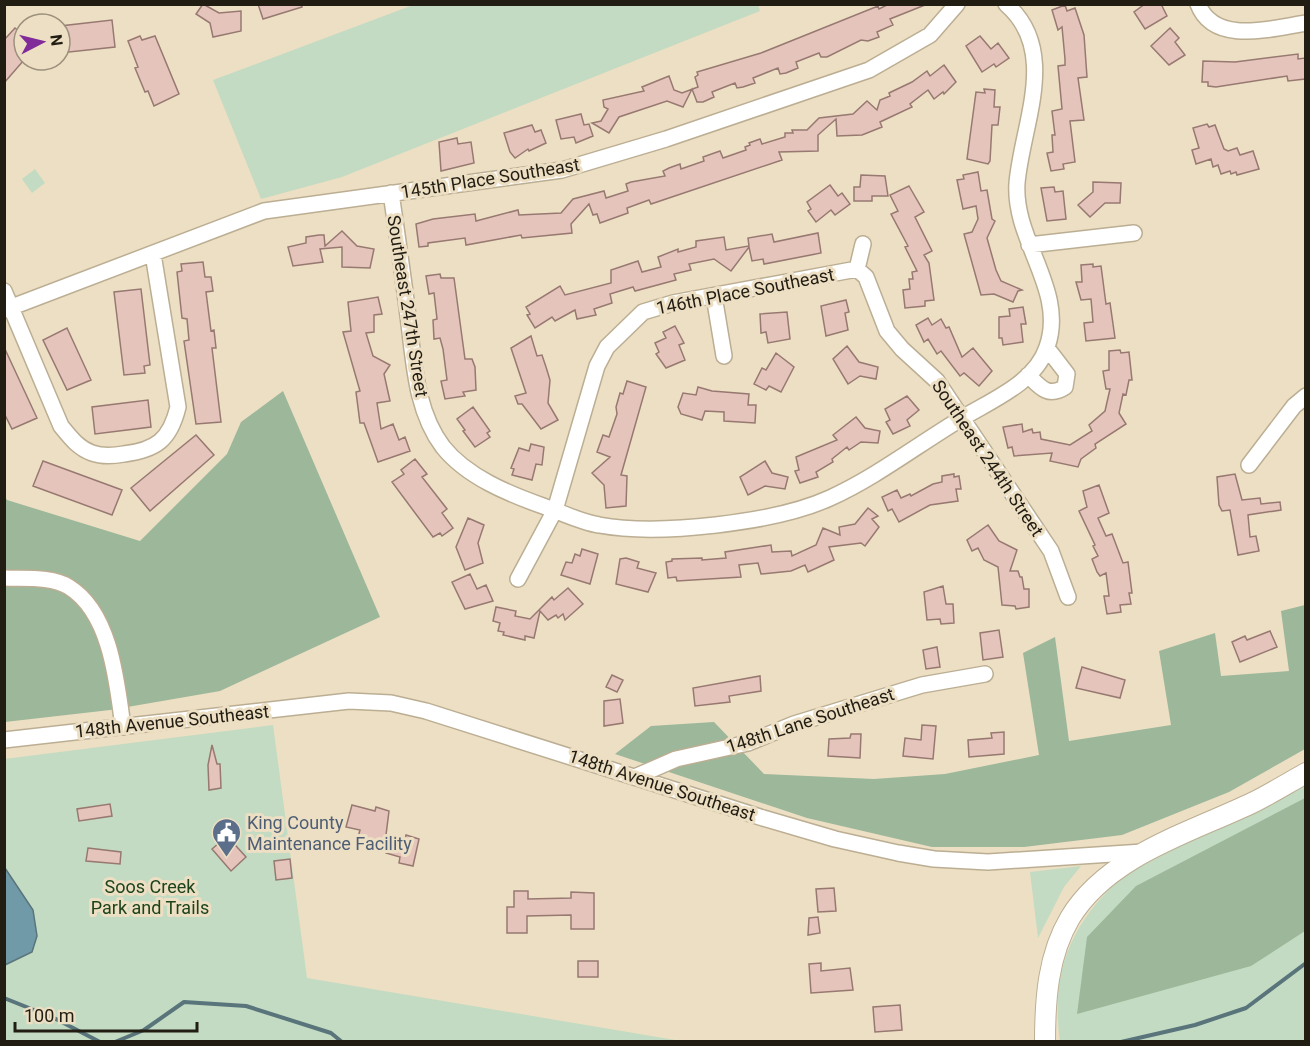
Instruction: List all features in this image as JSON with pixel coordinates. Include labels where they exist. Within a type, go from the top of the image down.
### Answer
[{"type":"main road","name":"148th Avenue Southeast","points":[[1143,852],[1255,802],[1305,772]]},
{"type":"main road","points":[[1045,1041],[1047,987],[1057,947],[1071,916],[1097,887],[1143,852]]},
{"type":"street","name":"145th Place Southeast","points":[[8,309],[264,211],[562,170],[666,140],[869,70],[930,35],[957,4]]},
{"type":"street","points":[[1006,4],[1027,29],[1034,50],[1036,72],[1017,185],[1022,228],[1046,285],[1052,311],[1052,331],[1047,348],[1067,374],[1065,387],[1055,392],[1044,391],[1028,375]]},
{"type":"street","points":[[1198,4],[1212,23],[1223,29],[1260,30],[1305,22]]},
{"type":"street","name":"Southeast 247th Street","points":[[391,193],[419,397],[442,446],[456,460],[509,494],[596,525],[638,530],[679,529],[787,512],[829,498],[882,469],[962,417],[983,408],[1028,375],[1038,365],[1047,348]]},
{"type":"street","points":[[1029,245],[1134,233]]},
{"type":"street","name":"146th Place Southeast","points":[[518,579],[555,510],[597,366],[607,347],[643,312],[673,303],[857,269],[863,244]]},
{"type":"street","points":[[4,291],[8,309],[61,426],[74,442],[91,453],[109,456],[146,451],[162,440],[174,424],[178,407],[153,254]]},
{"type":"street","name":"Southeast 244th Street","points":[[857,269],[866,277],[887,331],[902,349],[938,381],[1051,551],[1068,597]]},
{"type":"street","points":[[714,296],[724,356]]},
{"type":"street","points":[[1249,465],[1293,406],[1305,396]]},
{"type":"street","points":[[4,578],[54,581],[69,586],[95,616],[113,660],[123,727]]},
{"type":"street","name":"148th Lane Southeast","points":[[637,776],[676,759],[748,743],[794,724],[922,685],[986,674]]},
{"type":"street","name":"148th Avenue Southeast","points":[[4,740],[349,701],[391,703],[426,711],[835,839],[934,859],[988,861],[1143,852]]},
{"type":"green space","points":[[413,5],[758,5],[760,11],[342,177],[261,199],[213,80]]},
{"type":"green space","points":[[35,169],[45,183],[32,193],[22,179]]},
{"type":"green space","points":[[283,391],[380,617],[220,691],[110,710],[5,722],[4,495],[7,500],[140,541],[227,454],[241,422]]},
{"type":"green space","points":[[1305,605],[1305,749],[1229,792],[1122,835],[1024,847],[932,847],[807,818],[615,754],[651,726],[714,722],[764,774],[874,779],[945,774],[1039,755],[1023,653],[1055,637],[1069,741],[1171,725],[1159,651],[1215,633],[1221,676],[1289,671],[1281,611]]},
{"type":"green space","name":"Soos Creek Park and Trails","points":[[273,725],[307,978],[681,1041],[5,1041],[4,759]]},
{"type":"green space","points":[[1305,782],[1305,1041],[1060,1042],[1058,992],[1062,969],[1079,928],[1107,891],[1126,874]]},
{"type":"green space","points":[[1305,798],[1305,931],[1251,966],[1077,1014],[1087,937],[1136,886]]},
{"type":"green space","points":[[1081,866],[1064,887],[1038,938],[1030,872]]},
{"type":"water","points":[[5,868],[33,910],[37,936],[32,952],[5,965]]},
{"type":"building","points":[[203,4],[219,13],[241,11],[241,31],[213,37],[210,23],[196,14]]},
{"type":"building","points":[[258,4],[301,4],[302,7],[263,19]]},
{"type":"building","points":[[889,4],[925,5],[890,19],[893,25],[877,32],[879,37],[868,41],[861,40],[827,57],[821,57],[819,53],[796,62],[798,68],[786,73],[780,74],[778,68],[753,78],[755,83],[737,88],[735,83],[712,92],[714,97],[703,102],[697,102],[692,89],[698,87],[695,77],[698,75],[697,72],[761,53],[878,6],[879,9]]},
{"type":"building","points":[[1145,4],[1161,4],[1167,16],[1145,29],[1134,12]]},
{"type":"building","points":[[1065,5],[1067,11],[1075,8],[1084,35],[1087,77],[1078,78],[1084,120],[1070,121],[1075,162],[1063,164],[1064,169],[1051,171],[1047,153],[1053,152],[1052,135],[1055,135],[1052,111],[1062,109],[1058,66],[1065,65],[1062,27],[1058,30],[1052,10]]},
{"type":"building","points":[[112,20],[115,47],[72,52],[72,25]]},
{"type":"building","points":[[1170,28],[1179,38],[1175,42],[1185,55],[1169,65],[1151,46]]},
{"type":"building","points":[[12,31],[14,72],[4,83],[4,40]]},
{"type":"building","points":[[140,36],[142,40],[155,36],[179,94],[154,106],[135,68],[138,67],[128,41]]},
{"type":"building","points":[[980,36],[991,49],[998,43],[1009,58],[996,67],[994,64],[982,72],[966,46]]},
{"type":"building","points":[[1298,54],[1298,59],[1305,58],[1305,79],[1288,81],[1287,76],[1216,87],[1208,86],[1208,82],[1202,82],[1203,61],[1235,62]]},
{"type":"building","points":[[944,65],[956,82],[944,94],[943,92],[934,99],[928,90],[910,104],[912,107],[880,122],[882,127],[862,135],[837,136],[836,119],[818,135],[818,151],[779,152],[782,160],[651,204],[649,200],[627,208],[628,213],[600,223],[597,214],[593,215],[589,204],[571,224],[572,233],[522,238],[521,235],[466,245],[465,238],[428,243],[428,246],[419,247],[416,224],[433,219],[475,214],[476,221],[518,210],[519,215],[561,213],[573,199],[604,191],[606,198],[628,191],[626,184],[631,182],[665,176],[663,171],[669,168],[680,164],[681,169],[704,161],[703,157],[720,151],[723,158],[746,150],[745,147],[750,145],[749,143],[760,139],[762,144],[785,137],[785,133],[793,133],[792,130],[807,130],[819,118],[853,114],[867,101],[877,110],[880,100],[890,96],[889,93],[912,82],[927,71],[930,76]]},
{"type":"building","points":[[669,76],[674,90],[682,93],[692,89],[683,107],[667,101],[619,117],[609,133],[592,123],[601,121],[608,109],[604,107],[603,100],[644,91],[642,87]]},
{"type":"building","points":[[984,89],[995,90],[994,107],[1000,107],[998,125],[992,125],[988,164],[967,159],[976,92],[985,93]]},
{"type":"building","points":[[581,114],[584,125],[589,124],[593,136],[576,143],[574,137],[561,139],[556,120]]},
{"type":"building","points":[[1207,124],[1209,127],[1215,125],[1224,149],[1228,151],[1237,148],[1240,155],[1253,151],[1259,169],[1237,175],[1236,172],[1231,174],[1230,171],[1221,174],[1218,165],[1213,167],[1211,159],[1196,164],[1192,150],[1199,148],[1193,128]]},
{"type":"building","points":[[532,125],[535,132],[541,130],[546,143],[529,151],[528,149],[515,158],[510,152],[504,133]]},
{"type":"building","points":[[457,138],[458,144],[471,142],[474,163],[441,171],[439,142]]},
{"type":"building","points":[[978,172],[981,191],[987,190],[992,219],[995,221],[987,238],[996,270],[1001,281],[1022,290],[1018,291],[1013,302],[994,294],[981,295],[964,234],[972,232],[978,219],[976,206],[963,209],[957,180],[964,179],[963,175]]},
{"type":"building","points":[[861,175],[885,176],[888,196],[872,196],[872,201],[854,201],[854,187],[860,187]]},
{"type":"building","points":[[1093,182],[1121,183],[1120,203],[1105,203],[1090,217],[1078,205],[1093,192]]},
{"type":"building","points":[[830,185],[838,196],[842,193],[850,204],[835,215],[831,210],[816,222],[808,211],[811,209],[807,202]]},
{"type":"building","points":[[909,186],[924,212],[915,217],[932,251],[924,255],[929,263],[934,300],[925,301],[925,306],[905,308],[903,290],[910,289],[909,279],[913,279],[912,272],[917,271],[905,247],[908,246],[891,214],[898,211],[890,195]]},
{"type":"building","points":[[1054,187],[1055,192],[1063,191],[1066,219],[1047,221],[1041,188]]},
{"type":"building","points":[[342,231],[357,246],[374,249],[370,268],[342,267],[342,247],[320,249],[323,262],[293,266],[288,247],[306,243],[306,237],[319,235],[324,235],[325,246]]},
{"type":"building","points":[[818,233],[821,253],[764,264],[763,259],[752,261],[749,247],[731,271],[714,259],[689,264],[691,270],[674,274],[676,280],[635,291],[633,287],[610,294],[612,303],[594,309],[596,315],[577,319],[575,310],[555,321],[552,317],[535,328],[527,315],[530,314],[526,307],[560,286],[565,295],[611,283],[611,270],[638,261],[642,272],[661,267],[658,257],[678,249],[678,252],[696,247],[696,241],[724,237],[726,250],[749,246],[748,238],[772,234],[774,242]]},
{"type":"building","points":[[203,262],[205,277],[211,277],[213,291],[206,292],[211,331],[214,330],[216,348],[212,348],[221,422],[196,424],[184,341],[189,340],[187,319],[182,318],[177,272],[182,271],[181,264]]},
{"type":"building","points":[[1093,264],[1093,267],[1101,266],[1106,304],[1110,303],[1115,338],[1086,341],[1084,323],[1093,322],[1091,299],[1081,300],[1076,282],[1082,282],[1081,265]]},
{"type":"building","points":[[440,274],[441,278],[454,278],[465,359],[472,359],[475,367],[476,390],[463,392],[465,396],[445,399],[441,381],[447,380],[443,349],[440,338],[434,339],[433,320],[437,319],[434,293],[429,294],[426,276]]},
{"type":"building","points":[[141,289],[150,365],[144,366],[145,373],[124,375],[114,292]]},
{"type":"building","points":[[378,297],[382,314],[374,315],[374,332],[366,333],[373,356],[390,365],[384,374],[390,401],[377,403],[381,429],[393,424],[399,440],[405,437],[410,451],[378,462],[364,423],[360,423],[356,392],[360,391],[343,332],[351,331],[348,302]]},
{"type":"building","points":[[846,300],[849,312],[845,313],[848,330],[826,336],[821,306]]},
{"type":"building","points":[[1023,307],[1026,324],[1021,324],[1023,342],[1003,345],[1002,338],[999,338],[999,317],[1010,316],[1009,309]]},
{"type":"building","points":[[787,312],[790,339],[768,343],[766,332],[761,333],[760,314]]},
{"type":"building","points":[[928,318],[932,325],[941,319],[946,328],[949,327],[962,357],[973,348],[992,371],[979,386],[964,373],[960,376],[941,351],[937,354],[928,339],[924,342],[916,325]]},
{"type":"building","points":[[675,326],[684,343],[679,345],[685,360],[666,368],[656,354],[659,352],[655,343],[666,338],[663,332]]},
{"type":"building","points":[[67,328],[91,380],[67,390],[43,340]]},
{"type":"building","points":[[531,336],[537,356],[542,355],[546,367],[550,380],[548,403],[558,420],[541,429],[522,404],[518,404],[515,396],[526,393],[511,348]]},
{"type":"building","points":[[847,346],[859,362],[878,367],[876,379],[860,376],[848,384],[833,359]]},
{"type":"building","points":[[4,347],[37,418],[12,429],[4,413]]},
{"type":"building","points":[[1120,350],[1121,353],[1129,352],[1132,380],[1129,380],[1126,395],[1123,394],[1119,413],[1126,424],[1095,444],[1096,448],[1081,459],[1078,467],[1050,461],[1052,453],[1014,456],[1012,447],[1008,448],[1003,427],[1022,424],[1023,432],[1032,429],[1033,433],[1040,432],[1041,439],[1070,445],[1092,431],[1089,425],[1105,411],[1110,389],[1106,389],[1103,371],[1109,370],[1109,351]]},
{"type":"building","points":[[776,353],[794,367],[781,392],[769,386],[766,390],[754,384],[762,368],[766,370]]},
{"type":"building","points":[[627,381],[646,387],[621,475],[627,476],[626,506],[606,508],[604,485],[592,473],[610,457],[597,452],[603,435],[609,437],[617,414],[616,407],[620,393],[623,394]]},
{"type":"building","points":[[698,387],[712,391],[749,394],[748,405],[756,405],[755,423],[724,421],[724,412],[705,411],[702,420],[681,414],[678,407],[683,393],[696,395]]},
{"type":"building","points":[[907,396],[919,410],[907,420],[910,426],[893,434],[886,422],[890,420],[885,409]]},
{"type":"building","points":[[148,400],[151,427],[95,434],[92,407]]},
{"type":"building","points":[[473,407],[490,431],[487,433],[490,437],[475,447],[457,419]]},
{"type":"building","points":[[856,417],[865,428],[880,431],[878,443],[861,442],[849,450],[847,447],[832,459],[833,462],[816,472],[818,477],[800,483],[795,471],[799,470],[796,457],[837,440],[833,435]]},
{"type":"building","points":[[196,435],[214,455],[150,511],[131,488]]},
{"type":"building","points":[[531,444],[544,447],[542,465],[536,464],[532,480],[512,475],[514,469],[511,468],[519,448],[529,451]]},
{"type":"building","points":[[415,459],[427,474],[422,477],[447,509],[442,513],[453,528],[442,536],[440,533],[433,537],[392,482],[404,474],[401,470]]},
{"type":"building","points":[[43,461],[122,490],[112,515],[33,486]]},
{"type":"building","points":[[765,461],[772,473],[788,477],[785,489],[765,486],[748,495],[740,477]]},
{"type":"building","points":[[954,474],[954,477],[959,476],[961,489],[956,489],[958,501],[930,505],[899,522],[892,509],[888,511],[882,497],[897,490],[901,498],[910,494],[911,496],[933,484],[942,482],[942,476]]},
{"type":"building","points":[[1235,474],[1242,500],[1260,498],[1261,504],[1280,502],[1281,510],[1248,515],[1250,537],[1256,536],[1259,551],[1238,555],[1230,510],[1222,511],[1219,505],[1217,477]]},
{"type":"building","points":[[1099,485],[1109,513],[1098,518],[1106,536],[1112,534],[1123,563],[1128,562],[1132,593],[1129,593],[1131,604],[1120,605],[1121,612],[1107,614],[1104,596],[1109,596],[1106,573],[1100,576],[1097,572],[1092,559],[1098,556],[1093,546],[1095,545],[1079,511],[1087,507],[1083,491]]},
{"type":"building","points":[[868,508],[878,516],[872,519],[879,527],[865,546],[861,543],[829,547],[834,560],[808,572],[805,565],[791,571],[761,574],[758,563],[739,565],[741,577],[677,581],[676,577],[668,578],[666,562],[672,559],[726,558],[725,552],[771,545],[772,552],[791,551],[792,556],[816,545],[823,528],[840,535],[839,527],[855,524]]},
{"type":"building","points":[[468,518],[484,525],[478,543],[483,563],[465,570],[456,547]]},
{"type":"building","points":[[988,525],[999,541],[1017,550],[1010,571],[1018,571],[1022,577],[1024,589],[1029,589],[1029,607],[1016,609],[1015,606],[1002,605],[998,567],[984,560],[978,548],[972,551],[967,540]]},
{"type":"building","points":[[582,549],[598,554],[590,584],[561,575],[566,562],[572,563],[575,554],[580,556]]},
{"type":"building","points":[[626,558],[639,562],[637,568],[656,573],[648,592],[616,584],[620,559]]},
{"type":"building","points":[[470,574],[477,589],[486,585],[493,601],[465,609],[452,582]]},
{"type":"building","points":[[943,586],[946,604],[953,604],[954,623],[941,624],[940,619],[927,620],[924,592]]},
{"type":"building","points":[[568,588],[583,604],[565,620],[563,614],[558,618],[556,615],[548,620],[540,611],[534,638],[525,636],[525,640],[503,635],[504,632],[498,631],[500,623],[493,621],[496,607],[516,611],[515,616],[530,619],[552,597],[554,600]]},
{"type":"building","points":[[999,630],[1003,657],[983,660],[980,633]]},
{"type":"building","points":[[1270,631],[1277,647],[1240,662],[1232,642],[1245,636],[1247,640]]},
{"type":"building","points":[[937,647],[940,667],[926,669],[923,650]]},
{"type":"building","points":[[1082,667],[1125,680],[1120,698],[1076,688]]},
{"type":"building","points":[[612,675],[623,680],[617,692],[606,687]]},
{"type":"building","points":[[760,676],[761,691],[729,696],[730,702],[695,706],[693,688]]},
{"type":"building","points":[[620,699],[623,723],[604,726],[604,701]]},
{"type":"building","points":[[922,725],[936,726],[933,759],[903,756],[905,738],[921,740]]},
{"type":"building","points":[[1004,732],[1004,754],[969,757],[968,740],[992,738],[991,733]]},
{"type":"building","points":[[851,734],[861,734],[860,758],[828,756],[829,739],[850,738]]},
{"type":"building","points":[[212,745],[217,764],[220,764],[221,788],[209,790],[208,765]]},
{"type":"building","points":[[110,804],[112,816],[79,821],[77,809]]},
{"type":"building","points":[[352,805],[375,811],[376,807],[389,811],[386,835],[405,840],[406,835],[419,839],[413,866],[399,863],[400,857],[386,853],[387,849],[357,841],[360,830],[346,827]]},
{"type":"building","points":[[227,836],[246,857],[231,871],[212,849]]},
{"type":"building","points":[[88,848],[121,852],[120,864],[86,861]]},
{"type":"building","points":[[290,859],[292,878],[276,880],[274,861]]},
{"type":"building","points":[[834,888],[836,911],[818,912],[816,889]]},
{"type":"building","points":[[514,891],[528,891],[528,899],[571,898],[571,892],[594,893],[594,929],[571,929],[571,915],[527,916],[527,933],[507,933],[507,907],[514,907]]},
{"type":"building","points":[[818,917],[820,933],[808,935],[809,918]]},
{"type":"building","points":[[578,961],[598,961],[598,977],[578,977]]},
{"type":"building","points":[[821,963],[821,971],[850,968],[853,990],[811,993],[809,964]]},
{"type":"building","points":[[900,1005],[902,1030],[875,1032],[873,1007]]},
{"type":"waterway","points":[[1121,1042],[1195,1025],[1246,1008],[1306,963]]},
{"type":"waterway","points":[[4,998],[54,1018],[100,1042]]},
{"type":"waterway","points":[[115,1042],[144,1030],[184,1002],[246,1006],[331,1033],[342,1042]]},
{"type":"place","name":"King County Maintenance Facility","points":[[226,858]]}]
